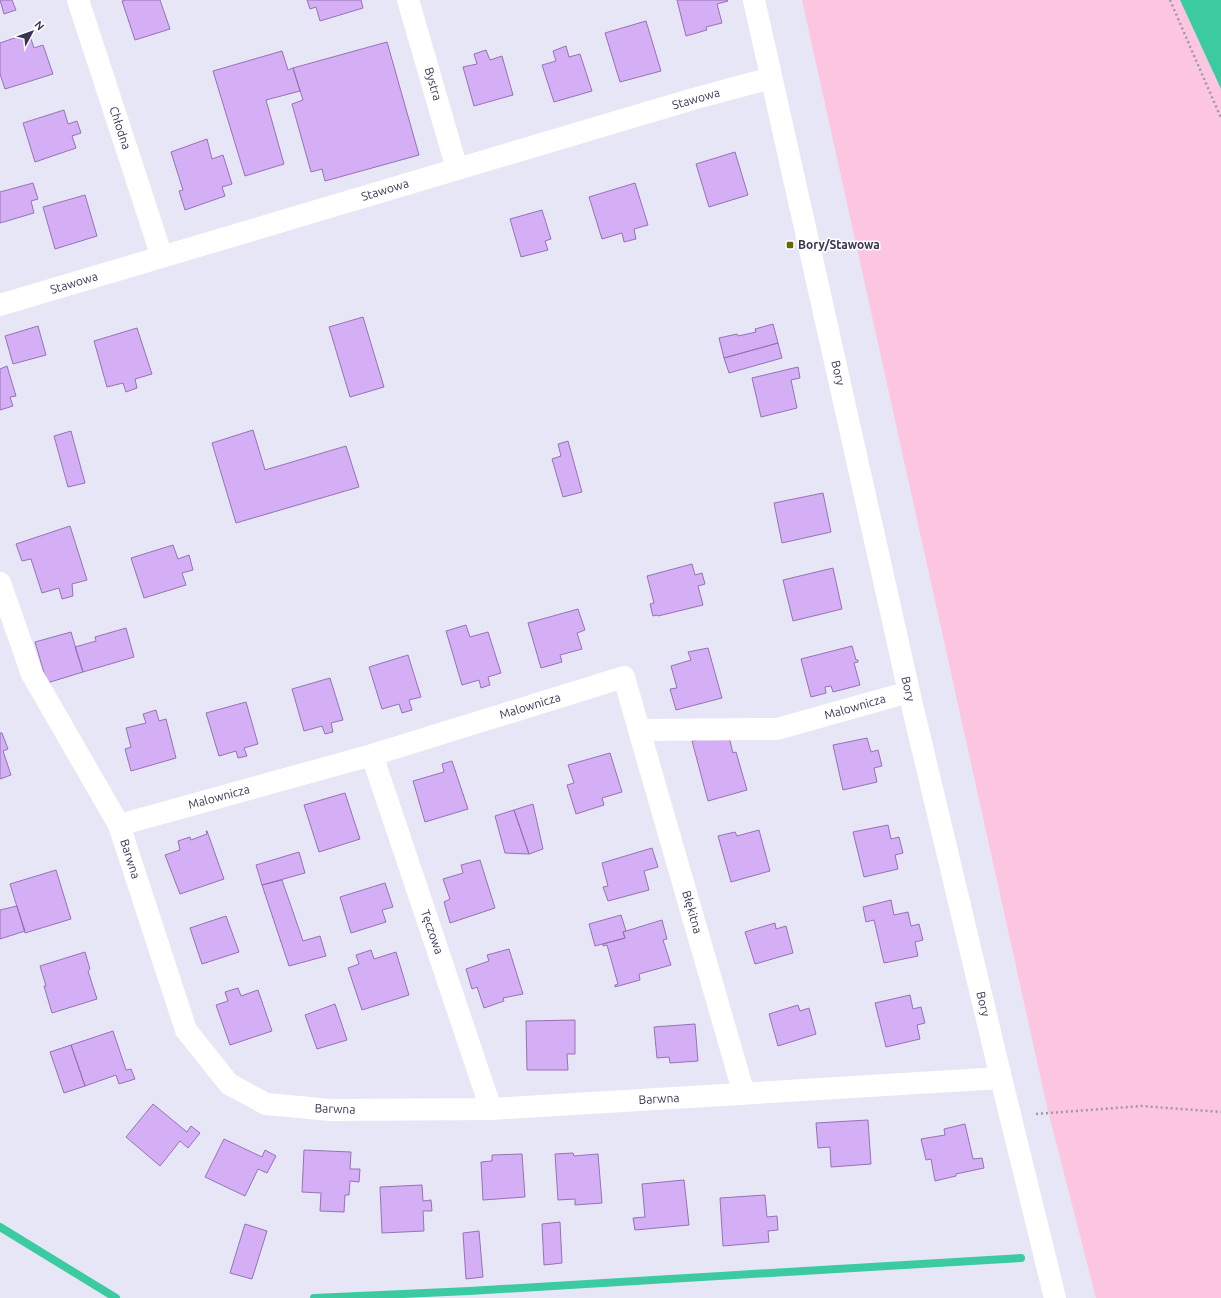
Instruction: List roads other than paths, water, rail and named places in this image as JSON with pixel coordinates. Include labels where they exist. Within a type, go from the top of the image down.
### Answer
[{"type":"street","name":"Chłodna","points":[[78,0],[162,257]]},
{"type":"street","name":"Bystra","points":[[408,0],[457,169]]},
{"type":"street","name":"Bory","points":[[754,0],[909,692],[1055,1298]]},
{"type":"street","name":"Stawowa","points":[[0,305],[693,99],[771,78]]},
{"type":"street","name":"Barwna","points":[[0,583],[32,674],[119,825],[186,1030],[229,1084],[266,1104],[323,1110],[491,1109],[1001,1078]]},
{"type":"street","name":"Malownicza","points":[[119,825],[372,755],[624,677],[639,730],[777,729],[909,692]]},
{"type":"street","name":"Błękitna","points":[[639,730],[744,1094]]},
{"type":"street","name":"Tęczowa","points":[[372,755],[491,1109]]},
{"type":"waterway","points":[[0,1227],[116,1298]]},
{"type":"waterway","points":[[314,1298],[469,1291],[1021,1258]]},
{"type":"place","name":"Bory/Stawowa","points":[[790,245]]}]
